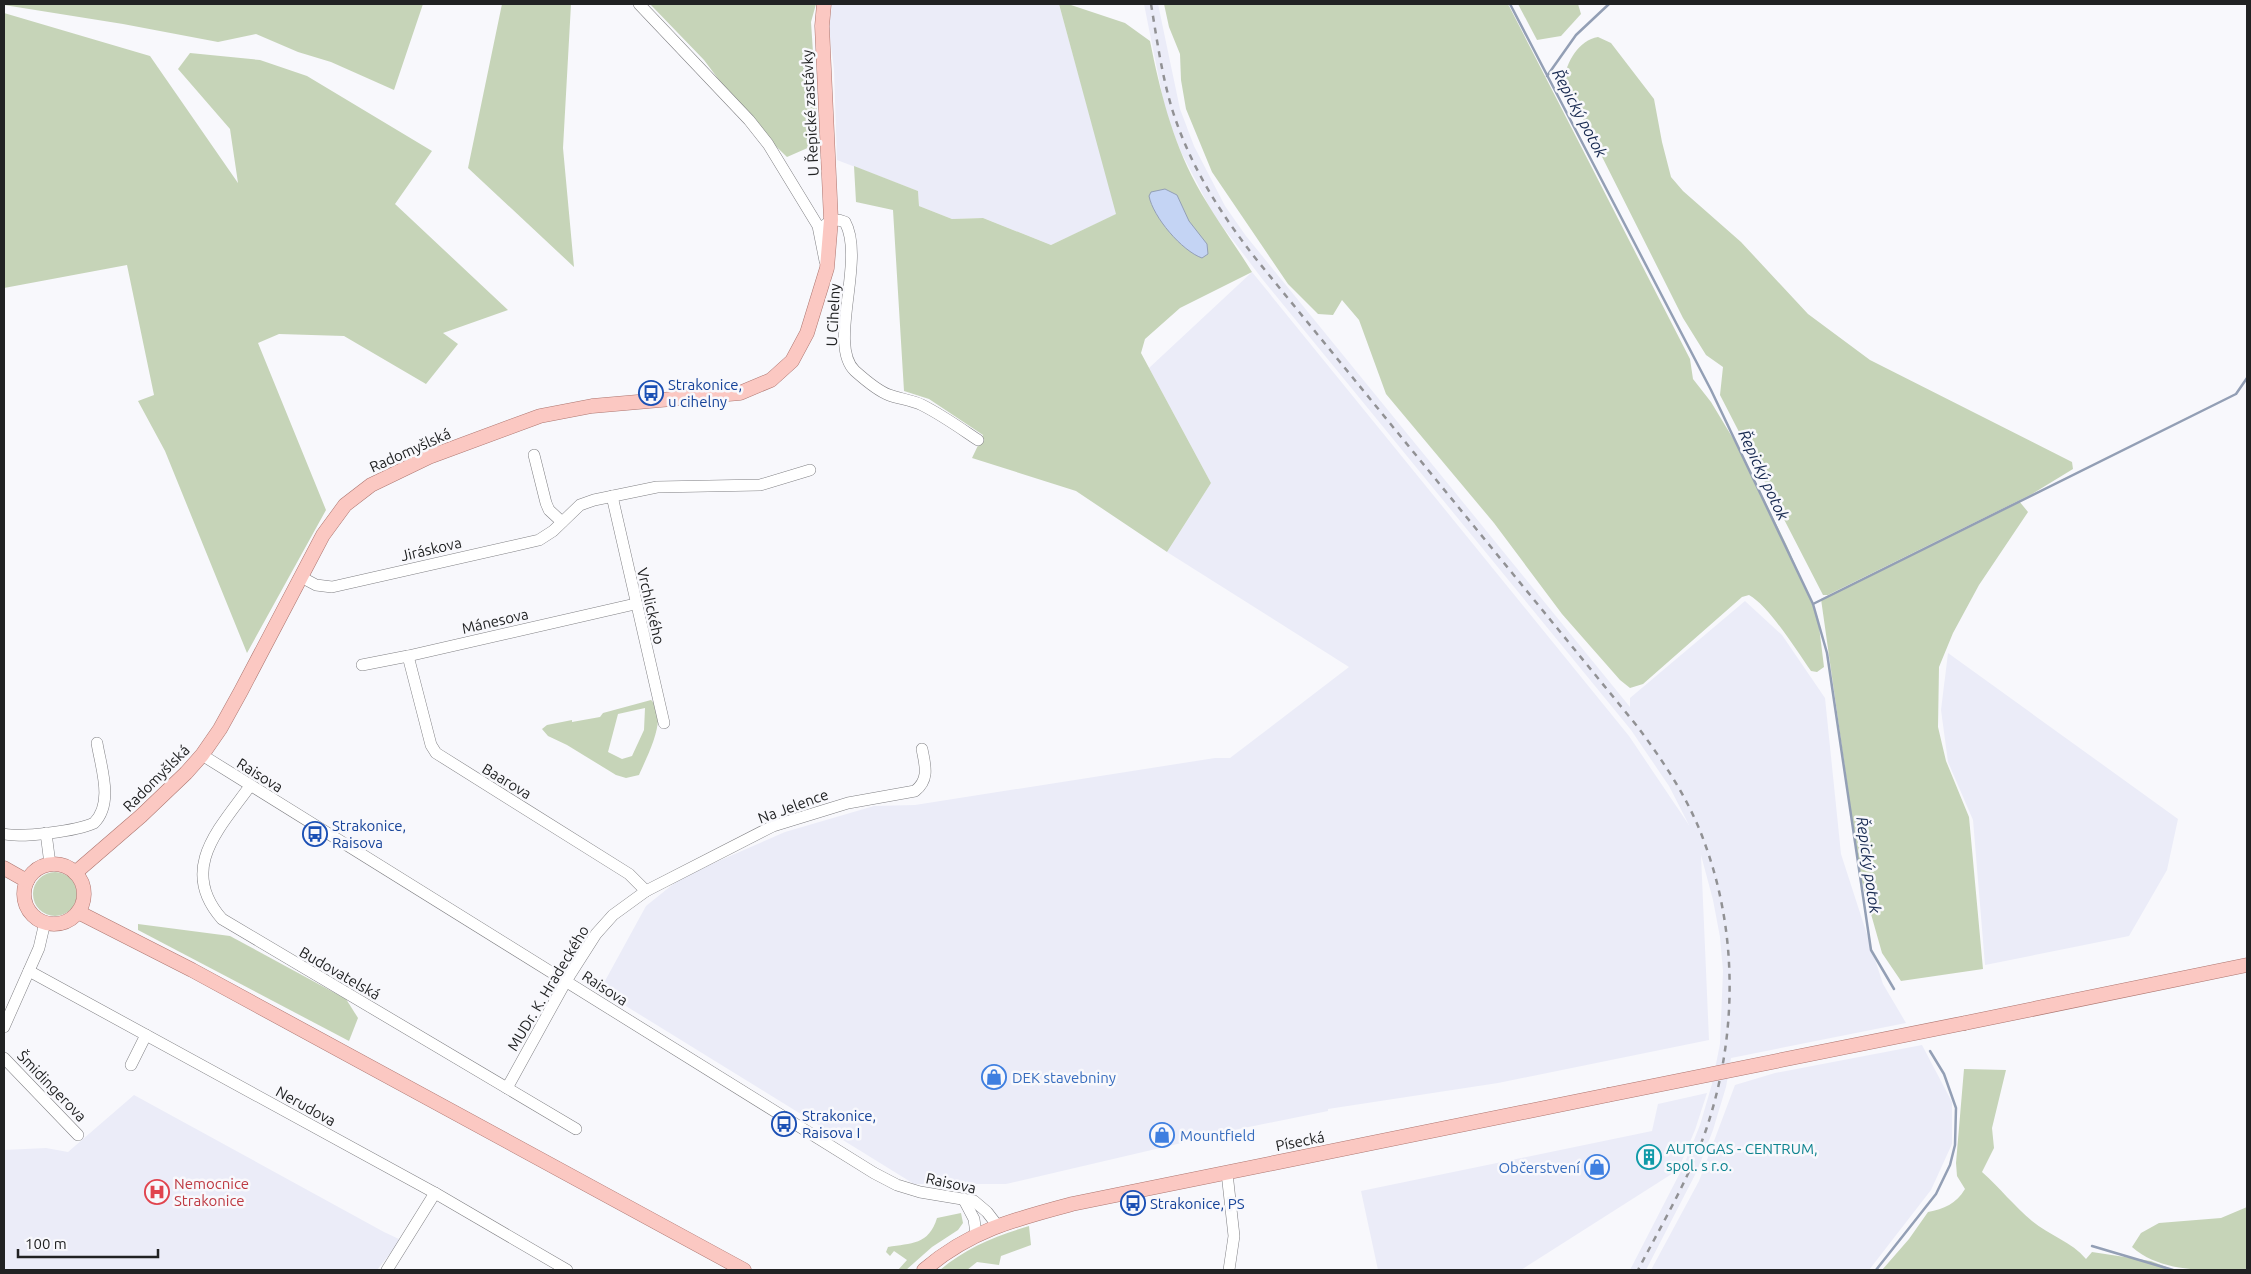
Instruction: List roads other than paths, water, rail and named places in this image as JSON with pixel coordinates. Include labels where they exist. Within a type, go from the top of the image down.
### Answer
[{"type":"main road","name":"U Řepické zastávky","points":[[824,4],[822,35],[831,220]]},
{"type":"main road","name":"Radomyšlská","points":[[75,873],[141,816],[202,755],[230,711],[323,535],[345,505],[371,485],[429,458],[540,416],[592,406],[740,393],[771,380],[792,361],[800,348],[827,268],[831,220]]},
{"type":"main road","points":[[50,864],[64,866],[75,873],[84,888],[84,896],[78,912],[73,917],[60,923],[46,922],[38,919],[27,906],[25,898],[27,882],[36,870],[50,864]]},
{"type":"main road","points":[[4,868],[27,882]]},
{"type":"main road","points":[[78,912],[192,970],[744,1270]]},
{"type":"main road","name":"Písecká","points":[[924,1270],[961,1242],[976,1234],[997,1225],[1072,1204],[1228,1179],[1608,1095],[2247,965]]},
{"type":"street","points":[[638,4],[749,120],[768,144],[818,226],[827,268]]},
{"type":"street","points":[[818,226],[824,226],[831,220]]},
{"type":"street","name":"U Cihelny","points":[[831,220],[845,222],[851,232],[851,259],[844,341],[846,359],[854,370],[887,394],[921,405],[978,440]]},
{"type":"street","points":[[534,455],[546,503],[549,510],[562,522]]},
{"type":"street","name":"Jiráskova","points":[[301,577],[316,584],[332,587],[538,540],[553,531],[586,502],[657,487],[760,485],[810,470]]},
{"type":"street","name":"Vrchlického","points":[[612,496],[635,604],[664,723]]},
{"type":"street","name":"Mánesova","points":[[362,665],[635,604]]},
{"type":"street","name":"Baarova","points":[[408,656],[430,745],[436,754],[630,874],[646,891]]},
{"type":"street","points":[[4,834],[19,836],[46,833],[89,826],[98,819],[106,801],[97,743]]},
{"type":"street","name":"Na Jelence","points":[[646,891],[782,823],[848,802],[915,791],[923,785],[926,775],[922,749]]},
{"type":"street","name":"Raisova","points":[[202,755],[566,981],[601,1005],[874,1173],[897,1185],[920,1192],[974,1201],[981,1206],[997,1225]]},
{"type":"street","name":"Budovatelská","points":[[250,786],[204,855],[203,885],[213,909],[229,926],[576,1129]]},
{"type":"street","points":[[46,833],[50,864]]},
{"type":"street","name":"MUDr. K. Hradeckého","points":[[506,1088],[566,981],[605,923],[627,903],[646,891]]},
{"type":"street","points":[[4,1027],[39,948],[46,922]]},
{"type":"street","name":"Nerudova","points":[[29,971],[435,1193],[567,1270]]},
{"type":"street","points":[[131,1064],[146,1035]]},
{"type":"street","name":"Šmidingerova","points":[[4,1058],[78,1135]]},
{"type":"street","points":[[1228,1179],[1234,1236],[1229,1270]]},
{"type":"street","points":[[387,1270],[435,1193]]},
{"type":"street","points":[[964,1200],[974,1219],[976,1234]]},
{"type":"water","points":[[1165,189],[1177,195],[1189,221],[1207,244],[1208,254],[1202,258],[1177,241],[1156,214],[1149,196],[1151,192]]},
{"type":"waterway","name":"Řepický potok","points":[[1510,4],[1711,390],[1813,604],[1827,653],[1871,950],[1894,989]]},
{"type":"waterway","points":[[1547,76],[1576,35],[1609,4]]},
{"type":"waterway","points":[[1813,604],[2236,394],[2247,378]]},
{"type":"waterway","name":"Řepický potok","points":[[1876,1270],[1936,1194],[1950,1165],[1955,1145],[1956,1108],[1944,1074],[1930,1051]]},
{"type":"waterway","points":[[2092,1246],[2173,1270]]},
{"type":"railway","points":[[1151,4],[1169,99],[1181,135],[1201,178],[1226,218],[1269,275],[1637,726],[1676,782],[1699,828],[1716,878],[1728,949],[1730,985],[1724,1057],[1717,1092],[1700,1146],[1675,1200],[1638,1270]]},
{"type":"place","name":"Strakonice, u cihelny","points":[[651,393]]},
{"type":"place","name":"Strakonice, Raisova","points":[[315,834]]},
{"type":"place","name":"DEK stavebniny","points":[[994,1077]]},
{"type":"place","name":"Strakonice, Raisova I","points":[[784,1124]]},
{"type":"place","name":"Mountfield","points":[[1162,1135]]},
{"type":"place","name":"AUTOGAS - CENTRUM, spol. s r.o.","points":[[1649,1157]]},
{"type":"place","name":"Občerstvení","points":[[1597,1167]]},
{"type":"place","name":"Nemocnice Strakonice","points":[[157,1192]]},
{"type":"place","name":"Strakonice, PS","points":[[1133,1203]]}]
